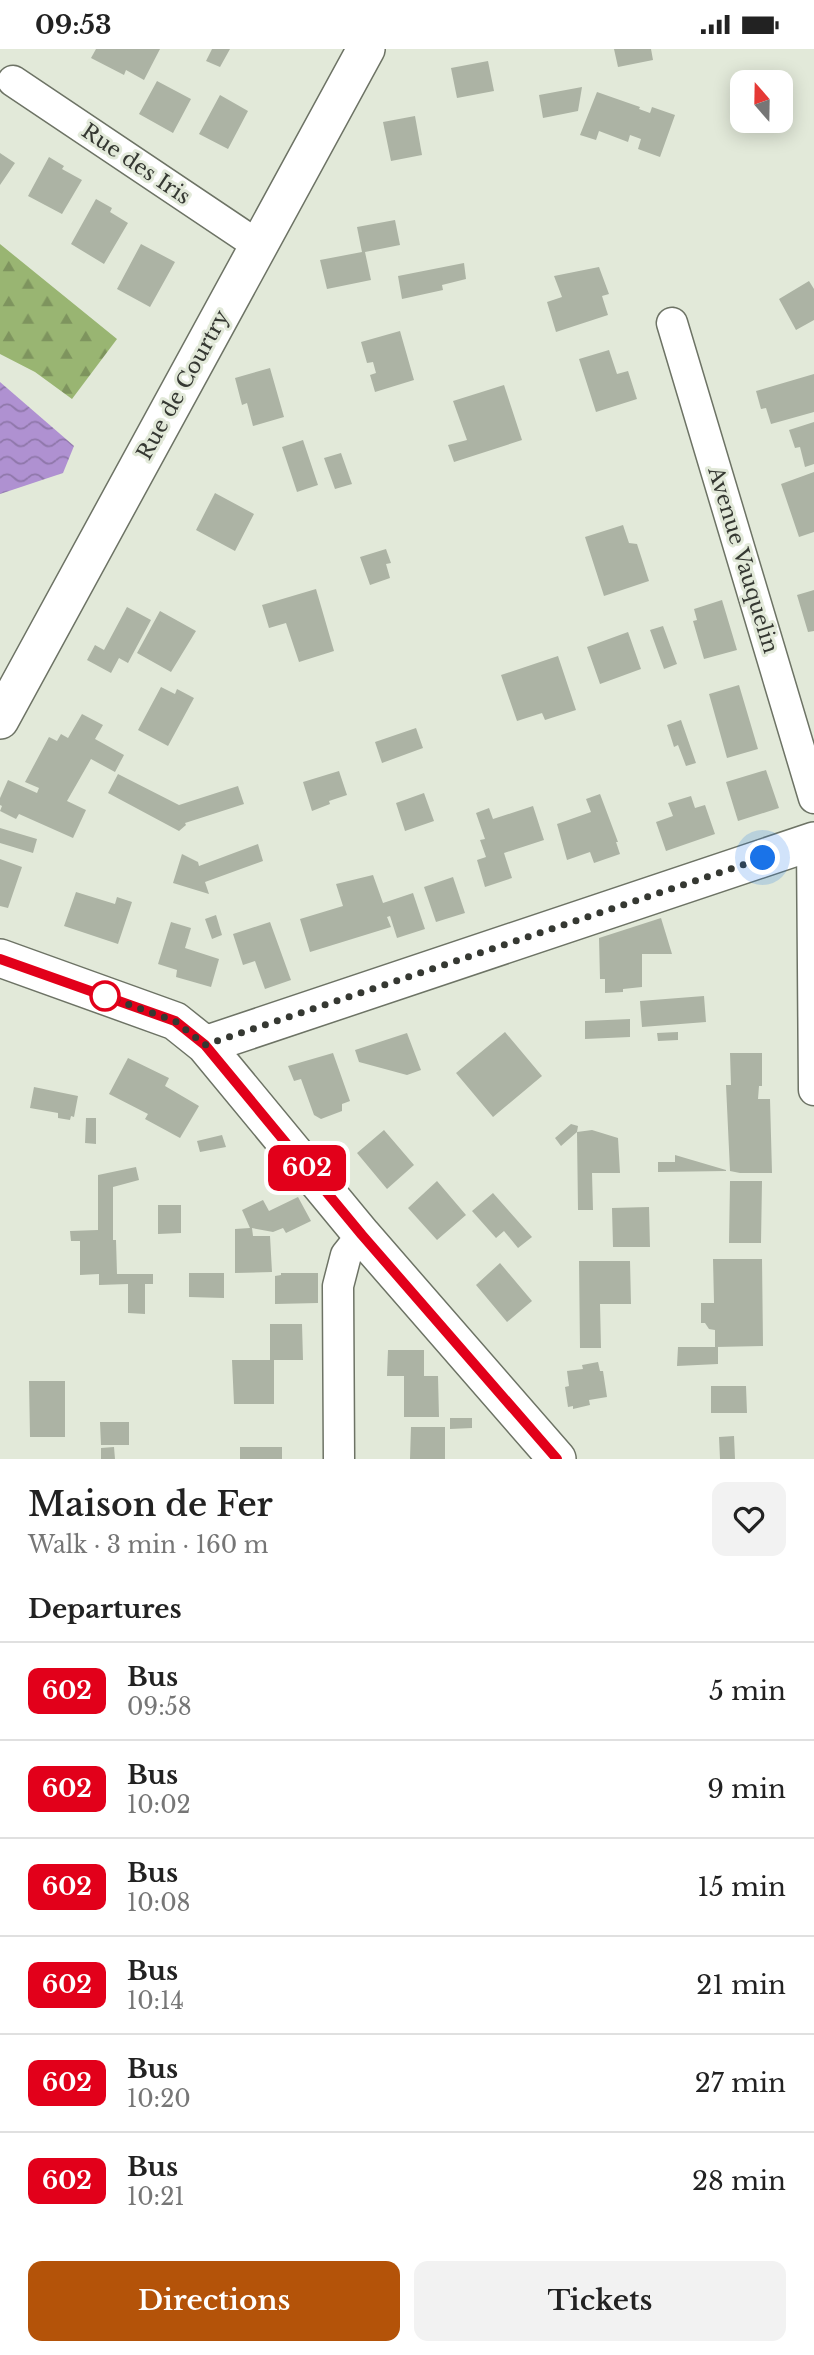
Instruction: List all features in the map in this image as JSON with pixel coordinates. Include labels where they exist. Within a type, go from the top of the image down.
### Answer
[{"type":"street","name":"Rue de Courtry","points":[[0,720],[366,49]]},
{"type":"street","name":"Rue des Iris","points":[[13,81],[259,246]]},
{"type":"street","name":"Avenue Vauquelin","points":[[672,323],[814,798]]},
{"type":"street","points":[[205,1045],[813,841],[814,1090]]},
{"type":"street","points":[[0,958],[175,1021],[205,1045],[362,1235],[557,1459]]},
{"type":"street","points":[[339,1459],[338,1286],[346,1255],[362,1235]]},
{"type":"green space","points":[[0,244],[117,339],[72,399],[35,372],[0,354]]},
{"type":"water","points":[[0,382],[74,446],[63,473],[0,494]]},
{"type":"building","points":[[96,49],[160,49],[144,80],[126,70],[124,75],[91,58]]},
{"type":"building","points":[[212,49],[230,49],[220,67],[206,61]]},
{"type":"building","points":[[614,49],[651,49],[653,60],[618,67]]},
{"type":"building","points":[[488,61],[494,91],[457,98],[451,68]]},
{"type":"building","points":[[157,81],[191,99],[173,133],[139,114]]},
{"type":"building","points":[[582,87],[578,111],[543,118],[539,95]]},
{"type":"building","points":[[597,92],[650,113],[652,107],[675,115],[660,157],[638,149],[641,139],[630,135],[628,142],[599,131],[596,140],[580,135]]},
{"type":"building","points":[[220,95],[248,111],[228,149],[199,134]]},
{"type":"building","points":[[415,116],[422,155],[391,161],[383,122]]},
{"type":"building","points":[[0,153],[15,163],[0,185]]},
{"type":"building","points":[[49,157],[64,166],[62,169],[82,180],[62,214],[28,196]]},
{"type":"building","points":[[96,199],[112,208],[110,212],[128,223],[104,264],[71,244]]},
{"type":"building","points":[[395,220],[400,245],[365,252],[371,280],[327,289],[320,260],[362,252],[357,227]]},
{"type":"building","points":[[141,244],[175,262],[150,307],[117,289]]},
{"type":"building","points":[[464,263],[466,279],[442,285],[443,290],[402,299],[398,276]]},
{"type":"building","points":[[599,267],[609,294],[602,296],[608,315],[556,332],[547,302],[562,297],[554,276]]},
{"type":"building","points":[[809,281],[814,289],[814,320],[796,330],[779,299]]},
{"type":"building","points":[[400,331],[414,380],[375,392],[370,375],[376,373],[373,362],[367,363],[361,342]]},
{"type":"building","points":[[609,350],[617,374],[628,371],[637,399],[596,412],[579,359]]},
{"type":"building","points":[[270,368],[284,417],[253,426],[247,403],[242,405],[235,378]]},
{"type":"building","points":[[814,374],[814,412],[771,424],[766,408],[761,409],[756,391]]},
{"type":"building","points":[[504,385],[522,440],[454,462],[448,445],[467,440],[453,401]]},
{"type":"building","points":[[814,422],[814,464],[805,467],[800,447],[795,448],[789,430]]},
{"type":"building","points":[[303,440],[318,485],[297,492],[282,447]]},
{"type":"building","points":[[341,453],[352,484],[335,489],[324,458]]},
{"type":"building","points":[[814,472],[814,532],[799,537],[781,484]]},
{"type":"building","points":[[215,493],[254,514],[235,551],[196,530]]},
{"type":"building","points":[[623,525],[629,543],[637,544],[649,581],[604,596],[585,537]]},
{"type":"building","points":[[386,549],[391,563],[386,564],[390,578],[370,585],[360,557]]},
{"type":"building","points":[[316,589],[334,651],[299,662],[286,623],[269,628],[262,605]]},
{"type":"building","points":[[814,590],[814,631],[808,632],[797,595]]},
{"type":"building","points":[[722,600],[737,650],[704,659],[693,621],[697,620],[694,609]]},
{"type":"building","points":[[127,607],[151,620],[128,663],[119,658],[111,673],[87,660],[95,645],[104,650]]},
{"type":"building","points":[[160,611],[196,631],[171,672],[137,653]]},
{"type":"building","points":[[663,626],[677,664],[664,669],[650,630]]},
{"type":"building","points":[[628,632],[641,669],[600,684],[587,647]]},
{"type":"building","points":[[558,656],[576,710],[545,720],[542,713],[517,721],[501,675]]},
{"type":"building","points":[[739,685],[758,749],[727,758],[709,694]]},
{"type":"building","points":[[161,687],[175,694],[177,689],[194,698],[168,746],[138,730]]},
{"type":"building","points":[[82,714],[103,725],[95,739],[124,755],[115,772],[91,759],[67,801],[86,810],[73,838],[19,814],[16,819],[0,811],[0,798],[8,780],[37,793],[39,788],[25,782],[49,737],[57,741],[61,734],[68,738]]},
{"type":"building","points":[[681,720],[696,763],[686,766],[678,745],[674,747],[667,725]]},
{"type":"building","points":[[416,728],[423,748],[382,763],[375,742]]},
{"type":"building","points":[[766,770],[779,808],[738,821],[726,782]]},
{"type":"building","points":[[339,771],[347,795],[312,811],[303,782]]},
{"type":"building","points":[[118,774],[179,805],[238,786],[244,804],[185,823],[179,831],[108,793]]},
{"type":"building","points":[[424,793],[434,821],[405,831],[396,803]]},
{"type":"building","points":[[600,794],[620,854],[594,863],[590,852],[567,860],[557,824],[591,812],[586,799]]},
{"type":"building","points":[[691,796],[695,808],[705,805],[715,834],[666,851],[656,822],[673,816],[668,803]]},
{"type":"building","points":[[533,806],[544,840],[504,853],[512,878],[485,887],[477,860],[486,857],[480,840],[485,839],[476,813],[489,808],[493,819]]},
{"type":"building","points":[[0,828],[37,839],[33,853],[0,843]]},
{"type":"building","points":[[258,844],[263,861],[205,882],[209,894],[173,883],[182,854],[198,862],[199,866]]},
{"type":"building","points":[[0,859],[22,867],[8,908],[0,906]]},
{"type":"building","points":[[373,875],[383,903],[413,893],[425,929],[397,938],[390,916],[387,917],[391,927],[310,952],[300,919],[343,906],[336,884]]},
{"type":"building","points":[[453,877],[465,913],[436,922],[424,887]]},
{"type":"building","points":[[76,892],[115,904],[117,897],[132,902],[118,944],[64,926]]},
{"type":"building","points":[[216,915],[222,935],[212,939],[205,919]]},
{"type":"building","points":[[661,918],[672,954],[642,954],[642,987],[605,993],[605,979],[600,979],[599,938]]},
{"type":"building","points":[[171,922],[191,928],[185,948],[219,959],[211,987],[176,977],[177,970],[158,964]]},
{"type":"building","points":[[270,922],[291,980],[265,989],[255,961],[243,965],[233,934]]},
{"type":"building","points":[[704,996],[706,1022],[642,1027],[640,1001]]},
{"type":"building","points":[[630,1019],[630,1037],[585,1039],[585,1021]]},
{"type":"building","points":[[505,1032],[542,1076],[493,1117],[456,1073]]},
{"type":"building","points":[[678,1032],[678,1040],[658,1041],[657,1033]]},
{"type":"building","points":[[407,1033],[421,1070],[407,1075],[359,1062],[355,1050]]},
{"type":"building","points":[[333,1053],[350,1101],[342,1104],[342,1111],[321,1119],[314,1115],[301,1079],[294,1081],[288,1066]]},
{"type":"building","points":[[730,1053],[762,1053],[762,1086],[759,1086],[758,1099],[770,1099],[772,1173],[730,1171],[726,1085],[731,1085]]},
{"type":"building","points":[[128,1058],[169,1078],[165,1086],[199,1106],[180,1138],[145,1119],[148,1114],[109,1094]]},
{"type":"building","points":[[34,1087],[78,1096],[74,1117],[71,1116],[70,1120],[58,1118],[58,1113],[30,1108]]},
{"type":"building","points":[[86,1118],[96,1118],[96,1144],[85,1143]]},
{"type":"building","points":[[571,1124],[578,1126],[577,1132],[561,1146],[555,1138]]},
{"type":"building","points":[[384,1130],[414,1165],[387,1189],[357,1153]]},
{"type":"building","points":[[592,1130],[618,1138],[620,1173],[592,1173],[593,1210],[578,1210],[577,1132]]},
{"type":"building","points":[[222,1135],[226,1147],[200,1152],[197,1141]]},
{"type":"building","points":[[675,1155],[726,1171],[658,1172],[658,1162],[675,1162]]},
{"type":"building","points":[[136,1167],[139,1180],[113,1187],[113,1240],[116,1240],[117,1274],[153,1274],[153,1284],[145,1284],[145,1314],[128,1313],[128,1284],[99,1285],[99,1274],[80,1275],[80,1241],[71,1241],[70,1231],[98,1230],[98,1175]]},
{"type":"building","points":[[437,1181],[466,1215],[437,1240],[408,1208]]},
{"type":"building","points":[[730,1181],[762,1181],[761,1243],[729,1243]]},
{"type":"building","points":[[493,1193],[532,1237],[518,1248],[504,1231],[496,1238],[472,1211]]},
{"type":"building","points":[[298,1197],[311,1221],[286,1233],[283,1228],[273,1232],[252,1228],[253,1236],[270,1236],[272,1272],[235,1273],[235,1229],[250,1228],[242,1210],[263,1200],[269,1211]]},
{"type":"building","points":[[158,1205],[181,1205],[181,1233],[158,1234]]},
{"type":"building","points":[[649,1207],[650,1247],[613,1247],[612,1208]]},
{"type":"building","points":[[713,1259],[762,1259],[763,1346],[715,1347],[715,1330],[701,1323],[701,1303],[714,1303]]},
{"type":"building","points":[[579,1261],[630,1261],[631,1304],[600,1304],[601,1348],[580,1348]]},
{"type":"building","points":[[500,1263],[532,1301],[507,1322],[476,1285]]},
{"type":"building","points":[[189,1273],[224,1273],[224,1298],[189,1297]]},
{"type":"building","points":[[281,1273],[318,1273],[318,1303],[275,1304],[275,1276]]},
{"type":"building","points":[[270,1324],[302,1324],[303,1360],[274,1360],[274,1404],[234,1404],[232,1360],[270,1360]]},
{"type":"building","points":[[678,1347],[718,1347],[718,1364],[677,1366]]},
{"type":"building","points":[[388,1350],[424,1350],[424,1376],[438,1376],[439,1417],[404,1417],[404,1376],[387,1376]]},
{"type":"building","points":[[598,1362],[600,1371],[603,1371],[607,1397],[589,1400],[590,1405],[573,1409],[573,1406],[568,1407],[565,1387],[569,1386],[567,1371],[583,1369],[582,1365]]},
{"type":"building","points":[[29,1381],[65,1381],[65,1437],[30,1437]]},
{"type":"building","points":[[711,1386],[746,1386],[747,1413],[711,1413]]},
{"type":"building","points":[[450,1418],[472,1418],[472,1428],[450,1429]]},
{"type":"building","points":[[100,1422],[129,1422],[129,1445],[101,1445]]},
{"type":"building","points":[[411,1427],[445,1427],[445,1459],[410,1459]]},
{"type":"building","points":[[734,1436],[735,1459],[720,1459],[719,1437]]},
{"type":"building","points":[[114,1447],[115,1459],[101,1459],[101,1448]]},
{"type":"building","points":[[240,1447],[282,1447],[282,1459],[240,1459]]},
{"type":"bus line","name":"602","points":[[0,959],[175,1021],[205,1045],[362,1235],[557,1459]]},
{"type":"route","points":[[105,996],[175,1021],[205,1045],[763,858]]}]
